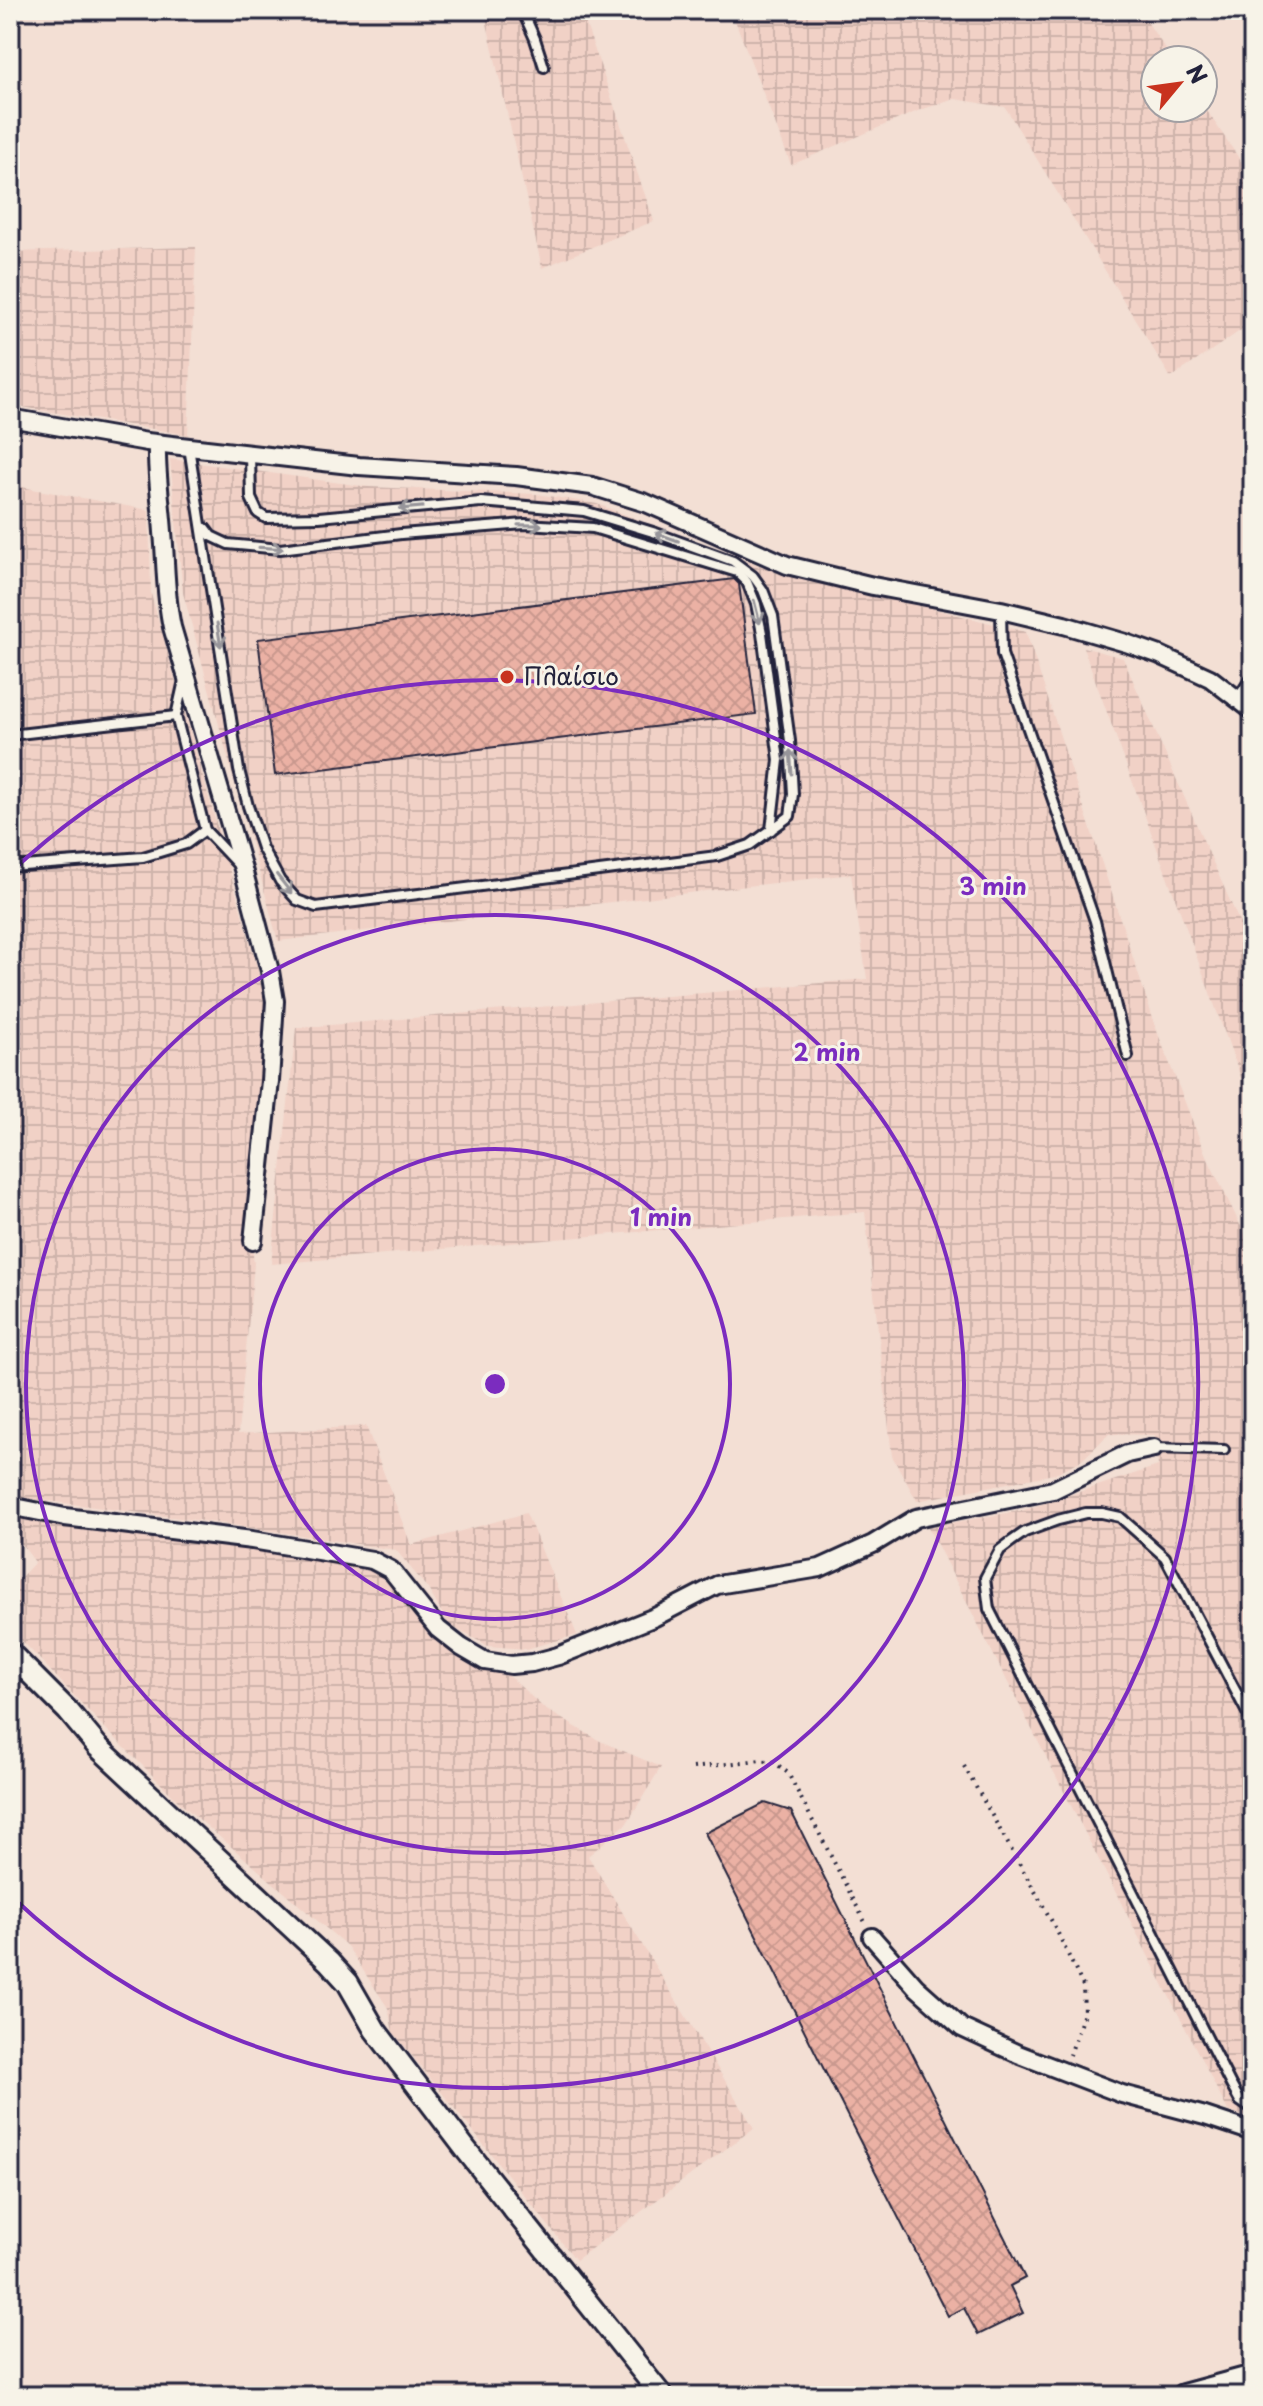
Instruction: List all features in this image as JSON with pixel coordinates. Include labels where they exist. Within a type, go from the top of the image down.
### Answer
[{"type":"main road","points":[[1183,2396],[1253,2377]]},
{"type":"street","points":[[10,418],[157,444],[359,466],[516,476],[592,486],[646,503],[787,565],[1064,625],[1160,655],[1210,678],[1253,711]]},
{"type":"street","points":[[157,444],[156,468],[165,550],[166,597],[243,869],[275,1001],[253,1241]]},
{"type":"street","points":[[10,1506],[65,1517],[252,1540],[372,1560],[391,1570],[438,1629],[461,1647],[485,1661],[511,1665],[558,1656],[655,1617],[717,1585],[820,1568],[873,1544],[916,1518],[1053,1490],[1110,1461],[1154,1448]]},
{"type":"street","points":[[10,1653],[68,1711],[98,1747],[348,1983],[375,2030],[432,2105],[662,2396]]},
{"type":"street","points":[[872,1937],[906,1978],[962,2028],[1018,2054],[1122,2094],[1253,2132]]},
{"type":"lane","points":[[522,10],[544,67]]},
{"type":"lane","points":[[189,447],[239,770],[262,848],[280,881],[297,900],[316,907],[717,856],[750,845],[790,816],[793,794],[790,741],[773,616],[753,576],[733,561],[584,511],[481,502],[319,517],[266,518],[258,513],[251,498],[250,454]]},
{"type":"lane","points":[[202,524],[211,536],[228,544],[280,549],[401,534],[525,524],[593,528],[737,572],[747,582],[756,604],[779,760],[771,830]]},
{"type":"lane","points":[[1001,610],[1002,654],[1095,921],[1128,1056]]},
{"type":"lane","points":[[186,672],[176,716],[205,830],[243,869]]},
{"type":"lane","points":[[1238,698],[1253,675]]},
{"type":"lane","points":[[10,735],[176,716]]},
{"type":"lane","points":[[10,867],[143,857],[186,844],[205,830]]},
{"type":"lane","points":[[1154,1448],[1224,1450]]},
{"type":"lane","points":[[1253,1724],[1165,1557],[1120,1517],[1086,1513],[1058,1520],[1025,1532],[1000,1550],[985,1578],[989,1609],[1231,2085],[1240,2101],[1253,2110]]},
{"type":"path","points":[[693,1768],[760,1760],[774,1762],[788,1773],[872,1937]]},
{"type":"path","points":[[964,1766],[1054,1925],[1083,1986],[1084,2013],[1064,2070]]},
{"type":"shaded area","points":[[484,10],[581,10],[654,221],[542,268]]},
{"type":"shaded area","points":[[731,10],[1139,10],[1162,44],[1139,44],[1139,124],[1216,124],[1253,179],[1253,322],[1171,378],[1005,107],[955,99],[920,110],[791,165]]},
{"type":"shaded area","points":[[196,247],[188,435],[10,405],[10,252]]},
{"type":"shaded area","points":[[170,459],[369,487],[537,494],[597,504],[758,565],[1026,632],[1158,1034],[1205,1153],[1253,1251],[1253,2119],[1228,2111],[928,1527],[1024,1510],[1158,1466],[1155,1435],[1109,1434],[1082,1460],[1054,1474],[917,1501],[892,1456],[865,1212],[271,1264],[296,1028],[867,979],[851,874],[278,941],[183,593]]},
{"type":"shaded area","points":[[10,485],[149,510],[151,594],[270,1012],[250,1226],[254,1264],[238,1434],[366,1426],[411,1545],[526,1513],[577,1635],[526,1649],[488,1646],[449,1625],[428,1589],[396,1550],[10,1496]]},
{"type":"shaded area","points":[[1083,647],[1123,658],[1253,953],[1253,1110]]},
{"type":"shaded area","points":[[14,1503],[309,1542],[388,1557],[409,1576],[442,1625],[495,1663],[545,1709],[600,1741],[661,1767],[627,1823],[588,1856],[754,2128],[576,2260],[393,2032],[388,2008],[347,1946],[180,1803],[10,1628],[10,1589],[35,1562],[10,1529]]},
{"type":"building","name":"Πλαίσιο","points":[[734,579],[739,584],[756,714],[275,775],[258,639]]},
{"type":"building","points":[[765,1803],[791,1811],[1025,2278],[1010,2286],[1023,2313],[978,2335],[964,2308],[948,2316],[705,1833]]},
{"type":"place","name":"Πλαίσιο","points":[[507,677]]}]
